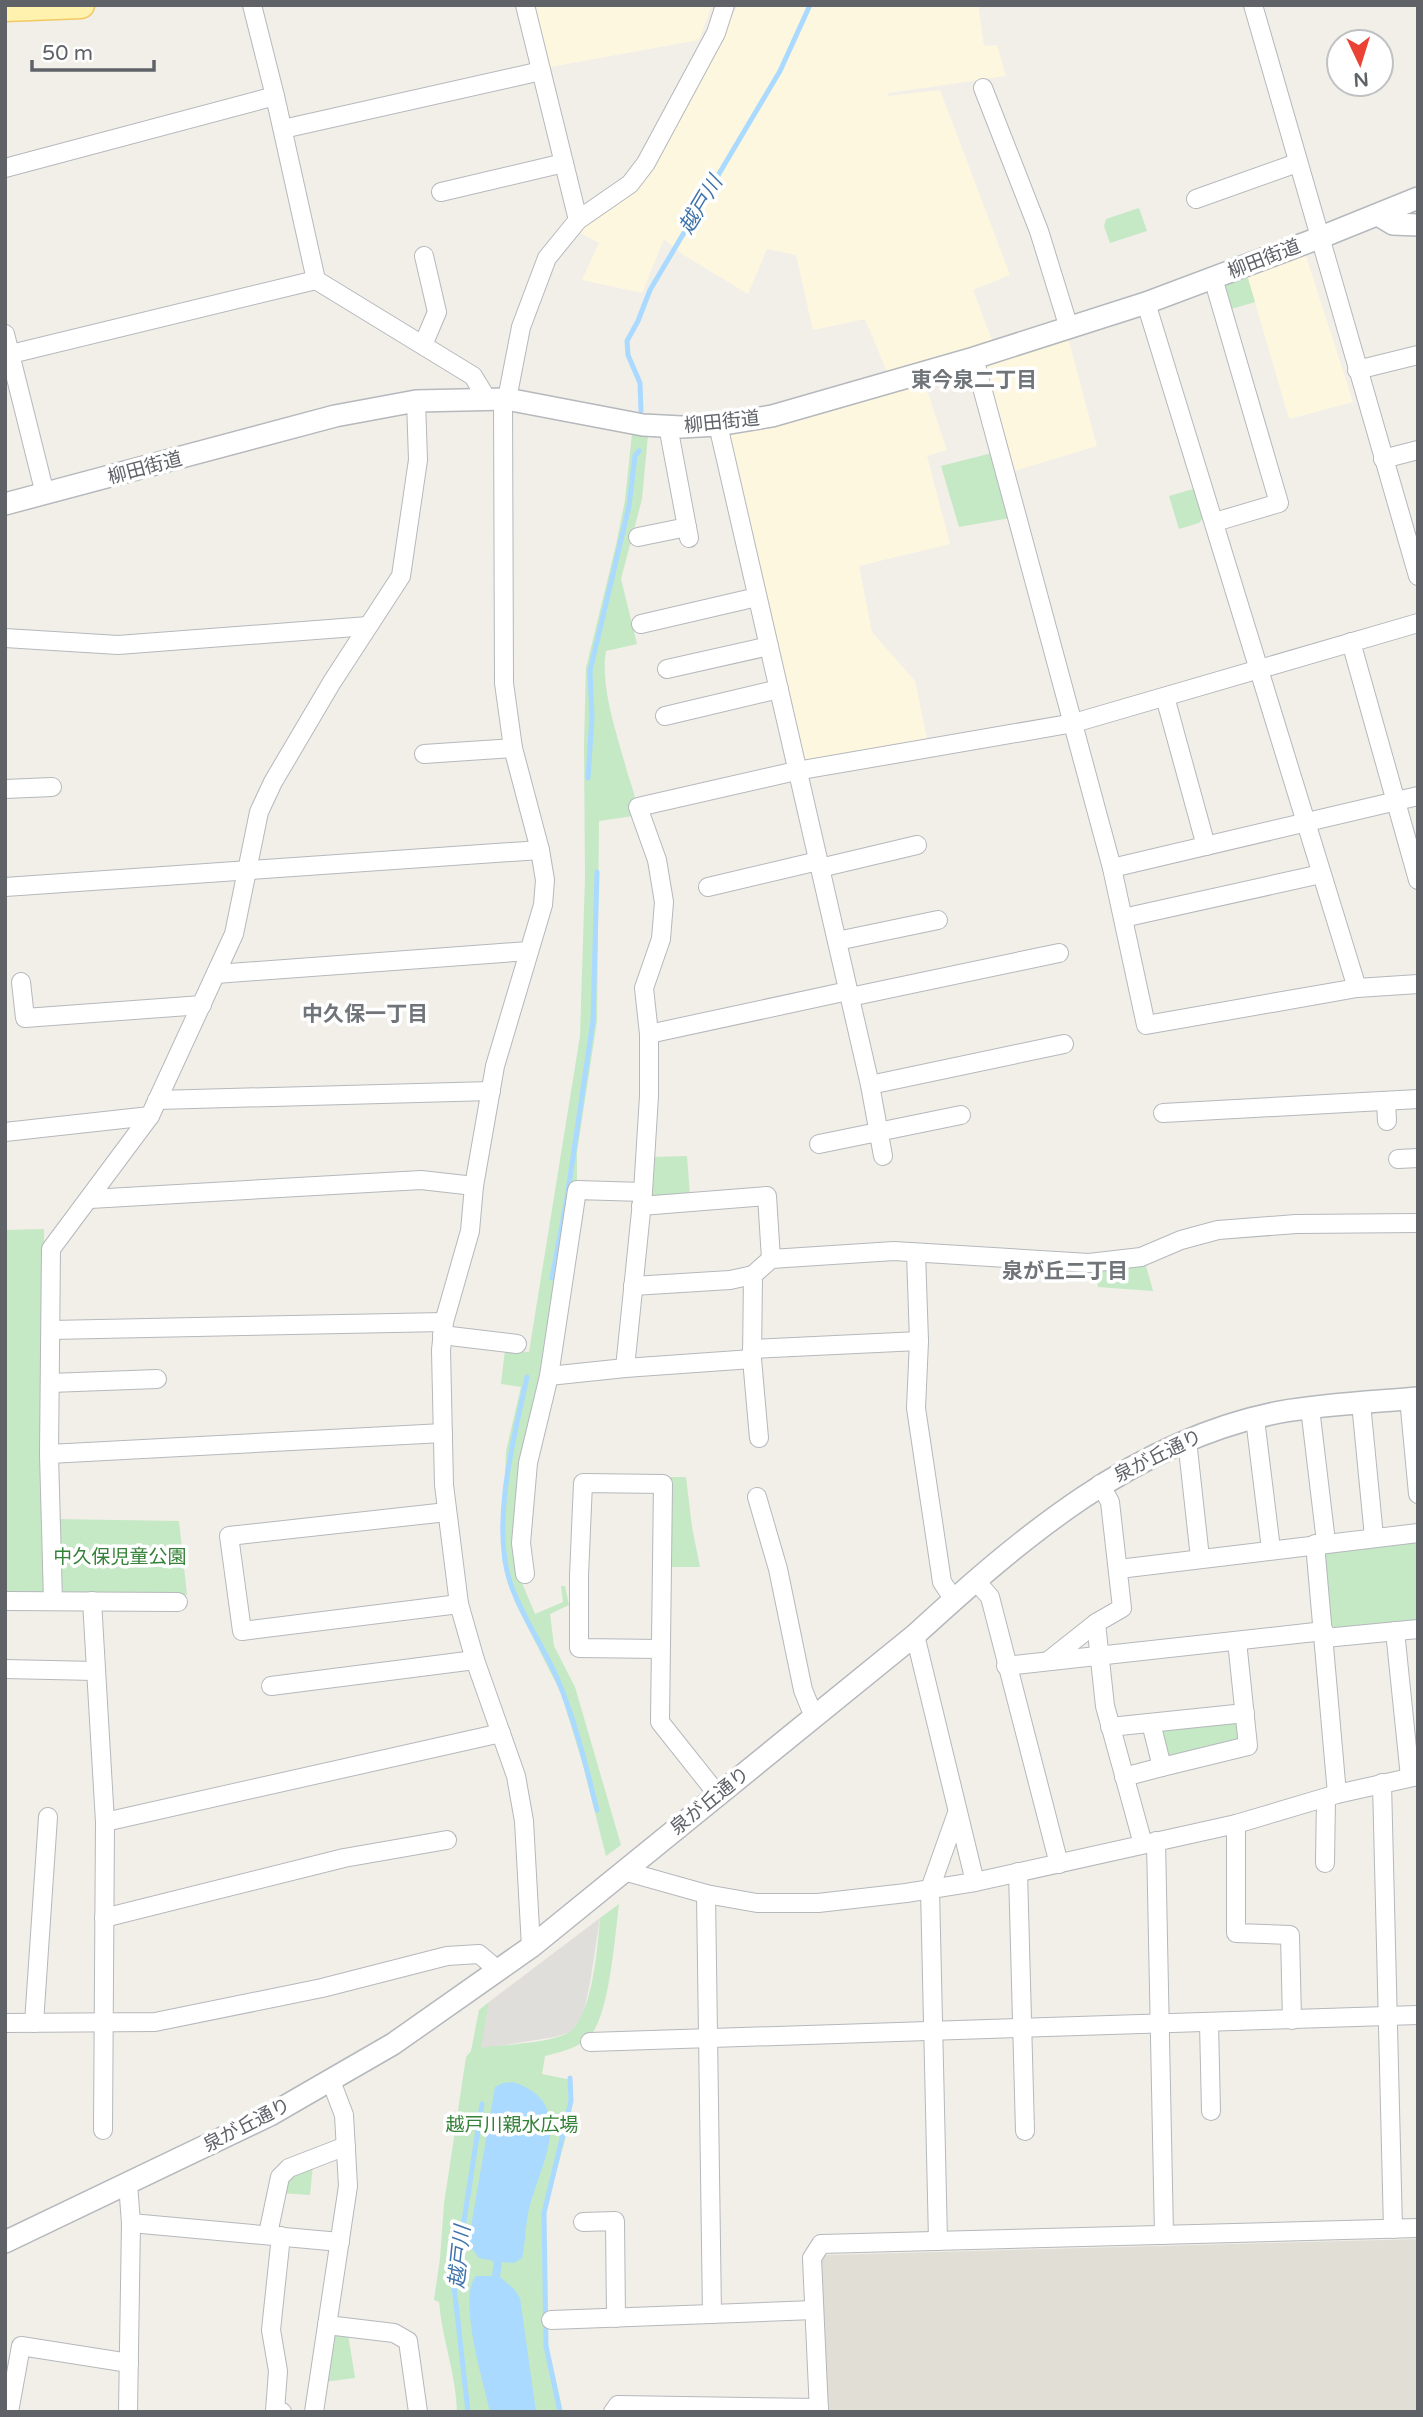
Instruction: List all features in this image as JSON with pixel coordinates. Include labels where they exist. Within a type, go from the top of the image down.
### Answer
[{"type":"main road","points":[[5,8],[81,5]]},
{"type":"street","points":[[252,5],[316,280]]},
{"type":"street","points":[[524,5],[578,220]]},
{"type":"street","points":[[531,1947],[524,1821],[516,1776],[458,1604],[444,1485],[443,1328],[470,1231],[474,1186],[495,1066],[543,905],[545,880],[540,850],[513,748],[504,683],[499,399],[520,327],[547,258],[578,220],[630,184],[646,163],[716,33],[725,5]]},
{"type":"street","points":[[1253,5],[1418,576]]},
{"type":"street","points":[[283,129],[541,71]]},
{"type":"street","points":[[983,88],[1039,231],[1069,328]]},
{"type":"street","points":[[5,169],[275,96]]},
{"type":"street","points":[[441,191],[564,163]]},
{"type":"street","points":[[1196,200],[1297,163]]},
{"type":"street","name":"柳田街道","points":[[5,504],[335,416],[416,401],[499,399],[643,425],[668,426],[718,425],[789,412],[974,358],[1146,303],[1418,198]]},
{"type":"street","points":[[1378,215],[1393,224],[1418,225]]},
{"type":"street","points":[[423,345],[437,312],[424,256]]},
{"type":"street","points":[[1213,278],[1279,503],[1215,522]]},
{"type":"street","points":[[10,354],[316,280],[474,376],[499,399]]},
{"type":"street","points":[[1146,303],[1357,988]]},
{"type":"street","points":[[5,334],[10,354],[13,396],[45,494]]},
{"type":"street","points":[[1357,370],[1418,355]]},
{"type":"street","points":[[974,358],[1112,868],[1146,1025],[1357,988],[1418,984]]},
{"type":"street","points":[[53,1601],[49,1454],[51,1249],[154,1108],[234,934],[260,812],[273,782],[401,576],[418,460],[416,401]]},
{"type":"street","points":[[718,425],[870,1085],[883,1156]]},
{"type":"street","points":[[638,537],[688,533],[668,426]]},
{"type":"street","points":[[1383,459],[1418,450]]},
{"type":"street","points":[[641,624],[757,597]]},
{"type":"street","points":[[625,1367],[642,1199],[649,1096],[649,1034],[644,988],[661,939],[664,902],[657,860],[638,807],[796,771],[1074,723],[1418,623]]},
{"type":"street","points":[[5,638],[118,645],[368,626]]},
{"type":"street","points":[[1351,642],[1418,880]]},
{"type":"street","points":[[667,669],[769,646]]},
{"type":"street","points":[[665,716],[779,690]]},
{"type":"street","points":[[1165,697],[1206,846]]},
{"type":"street","points":[[424,754],[513,748]]},
{"type":"street","points":[[5,789],[52,787]]},
{"type":"street","points":[[1112,868],[1418,796]]},
{"type":"street","points":[[708,887],[917,845]]},
{"type":"street","points":[[5,887],[540,850]]},
{"type":"street","points":[[1123,918],[1321,874]]},
{"type":"street","points":[[837,941],[938,920]]},
{"type":"street","points":[[216,974],[529,951]]},
{"type":"street","points":[[649,1034],[1059,953]]},
{"type":"street","points":[[21,982],[25,1018],[202,1005]]},
{"type":"street","points":[[870,1085],[1064,1044]]},
{"type":"street","points":[[5,1132],[154,1108],[491,1091]]},
{"type":"street","points":[[1163,1113],[1418,1099]]},
{"type":"street","points":[[1386,1101],[1387,1121]]},
{"type":"street","points":[[819,1144],[961,1115]]},
{"type":"street","points":[[1398,1159],[1418,1158]]},
{"type":"street","points":[[90,1199],[421,1180],[474,1186]]},
{"type":"street","points":[[525,1574],[521,1543],[528,1463],[549,1376],[577,1190],[642,1199],[767,1196],[771,1259]]},
{"type":"street","points":[[633,1286],[730,1280],[753,1275],[771,1259],[894,1251],[1089,1264],[1141,1257],[1181,1240],[1218,1230],[1296,1224],[1418,1223]]},
{"type":"street","points":[[916,1253],[919,1341],[916,1408],[942,1582],[954,1600]]},
{"type":"street","points":[[753,1275],[752,1354],[759,1438]]},
{"type":"street","points":[[51,1330],[443,1328],[517,1344]]},
{"type":"street","points":[[549,1376],[752,1354],[919,1341]]},
{"type":"street","points":[[50,1383],[157,1379]]},
{"type":"street","points":[[1413,1398],[1418,1494]]},
{"type":"street","name":"泉が丘通り","points":[[5,2242],[270,2115],[393,2044],[499,1971],[915,1635],[1069,1505],[1100,1484],[1164,1449],[1255,1419],[1310,1408],[1413,1398]]},
{"type":"street","points":[[1361,1403],[1374,1537]]},
{"type":"street","points":[[1310,1408],[1320,1543],[1331,1796],[1325,1863]]},
{"type":"street","points":[[1255,1419],[1271,1549]]},
{"type":"street","points":[[49,1454],[443,1433]]},
{"type":"street","points":[[1186,1440],[1200,1558]]},
{"type":"street","points":[[661,1648],[579,1648],[583,1483],[663,1484],[661,1648],[660,1722],[718,1795]]},
{"type":"street","points":[[1048,1661],[1096,1623],[1122,1608],[1110,1502],[1100,1484]]},
{"type":"street","points":[[757,1497],[778,1569],[803,1690],[814,1717]]},
{"type":"street","points":[[447,1512],[229,1536],[242,1631],[458,1604]]},
{"type":"street","points":[[1119,1569],[1418,1533]]},
{"type":"street","points":[[976,1581],[990,1597],[1059,1864]]},
{"type":"street","points":[[5,1601],[178,1602]]},
{"type":"street","points":[[92,1601],[105,1822],[103,2130]]},
{"type":"street","points":[[1096,1623],[1105,1706],[1110,1727],[1125,1777],[1150,1843],[1160,2025],[1164,2235]]},
{"type":"street","points":[[1006,1666],[1237,1640],[1418,1629]]},
{"type":"street","points":[[624,1871],[706,1894],[757,1903],[818,1903],[975,1882],[1236,1824],[1331,1796],[1414,1777],[1395,1631]]},
{"type":"street","points":[[915,1635],[975,1882]]},
{"type":"street","points":[[1125,1777],[1248,1746],[1237,1640]]},
{"type":"street","points":[[271,1686],[475,1660]]},
{"type":"street","points":[[5,1669],[95,1671]]},
{"type":"street","points":[[1110,1727],[1245,1713]]},
{"type":"street","points":[[1152,1723],[1162,1768]]},
{"type":"street","points":[[105,1822],[501,1733]]},
{"type":"street","points":[[1382,1783],[1393,2229]]},
{"type":"street","points":[[938,2241],[930,1889],[957,1813]]},
{"type":"street","points":[[34,2023],[48,1817]]},
{"type":"street","points":[[1236,1824],[1236,1933],[1290,1935],[1292,2020]]},
{"type":"street","points":[[104,1918],[344,1858],[447,1840]]},
{"type":"street","points":[[1018,1872],[1025,2130]]},
{"type":"street","points":[[706,1894],[712,2314]]},
{"type":"street","points":[[5,2023],[103,2023],[168,2019],[323,1988],[447,1956],[479,1954],[499,1971]]},
{"type":"street","points":[[590,2042],[932,2033],[1418,2015]]},
{"type":"street","points":[[1209,2023],[1211,2111]]},
{"type":"street","points":[[314,2412],[348,2186],[344,2115],[331,2081]]},
{"type":"street","points":[[282,2412],[275,2411],[278,2371],[271,2330],[279,2178],[289,2168],[346,2146]]},
{"type":"street","points":[[128,2184],[131,2223],[128,2412]]},
{"type":"street","points":[[583,2222],[615,2221],[616,2318]]},
{"type":"street","points":[[131,2223],[340,2242]]},
{"type":"street","points":[[613,2412],[618,2405],[819,2410],[812,2258],[821,2244],[1418,2228]]},
{"type":"street","points":[[551,2320],[814,2310]]},
{"type":"street","points":[[327,2325],[394,2333],[408,2341],[418,2412]]},
{"type":"street","points":[[9,2412],[21,2346],[129,2363]]},
{"type":"shaded area","points":[[712,5],[699,40],[545,68],[530,6]]},
{"type":"shaded area","points":[[738,5],[978,5],[984,46],[997,45],[1006,76],[888,93],[887,96],[940,90],[1010,275],[973,290],[993,343],[887,372],[865,319],[813,330],[796,255],[767,249],[748,294],[682,254],[664,239],[642,293],[582,280],[599,243],[575,230],[610,206],[721,38]]},
{"type":"shaded area","points":[[1305,253],[1353,402],[1289,419],[1247,275]]},
{"type":"shaded area","points":[[1068,338],[1097,446],[1014,471],[983,365]]},
{"type":"shaded area","points":[[924,381],[947,450],[927,456],[950,544],[859,566],[872,632],[915,681],[928,744],[801,765],[722,433]]},
{"type":"shaded area","points":[[600,1918],[590,1983],[583,2016],[577,2027],[554,2037],[480,2049],[489,2002]]},
{"type":"shaded area","points":[[1418,2239],[1418,2412],[827,2412],[821,2261],[826,2255]]},
{"type":"green space","points":[[1139,208],[1147,231],[1110,243],[1104,226],[1106,219]]},
{"type":"green space","points":[[1247,275],[1255,302],[1228,310],[1223,293],[1228,282]]},
{"type":"green space","points":[[632,434],[648,435],[642,499],[621,579],[637,644],[606,651],[605,678],[610,708],[633,790],[635,809],[633,816],[599,821],[597,1021],[577,1152],[577,1185],[543,1362],[522,1450],[516,1524],[520,1578],[535,1614],[563,1602],[561,1586],[565,1586],[569,1605],[550,1614],[554,1646],[575,1687],[621,1845],[606,1856],[561,1693],[515,1602],[502,1560],[506,1451],[521,1387],[501,1384],[505,1350],[529,1352],[580,1036],[585,878],[586,668],[625,500]]},
{"type":"green space","points":[[992,453],[1010,518],[959,527],[941,466]]},
{"type":"green space","points":[[1197,488],[1206,514],[1199,523],[1179,529],[1169,496]]},
{"type":"green space","points":[[687,1156],[690,1196],[654,1199],[648,1192],[652,1157]]},
{"type":"green space","points":[[44,1229],[47,1594],[5,1594],[5,1230]]},
{"type":"green space","points":[[1145,1262],[1153,1291],[1098,1287],[1096,1267]]},
{"type":"green space","points":[[667,1477],[686,1477],[700,1567],[666,1567]]},
{"type":"green space","name":"中久保児童公園","points":[[54,1519],[179,1521],[187,1595],[66,1594],[55,1582]]},
{"type":"green space","points":[[1418,1537],[1418,1626],[1329,1634],[1321,1547]]},
{"type":"green space","points":[[1241,1717],[1244,1743],[1165,1763],[1156,1726]]},
{"type":"green space","name":"越戸川親水広場","points":[[619,1904],[611,1970],[599,2021],[584,2042],[545,2056],[542,2074],[571,2080],[573,2086],[565,2140],[547,2205],[542,2245],[546,2336],[563,2412],[457,2412],[439,2302],[434,2300],[444,2204],[466,2057],[471,2051],[479,2010],[489,2002],[481,2048],[536,2042],[566,2034],[575,2027],[588,2000],[600,1918]]},
{"type":"green space","points":[[313,2164],[310,2195],[281,2193],[290,2175]]},
{"type":"green space","points":[[339,2333],[348,2334],[355,2378],[323,2382],[330,2340]]},
{"type":"water","points":[[513,2082],[533,2092],[545,2105],[550,2120],[550,2137],[529,2209],[522,2258],[514,2263],[502,2262],[500,2277],[520,2298],[536,2412],[490,2412],[470,2321],[469,2302],[476,2276],[492,2276],[494,2261],[479,2258],[468,2244],[495,2087]]},
{"type":"waterway","name":"越戸川","points":[[641,411],[640,383],[628,355],[627,341],[650,290],[780,71],[810,5]]},
{"type":"waterway","points":[[588,778],[592,717],[590,671],[629,506],[635,456],[639,451]]},
{"type":"waterway","name":"越戸川","points":[[552,1278],[567,1198],[593,1021],[597,872]]},
{"type":"waterway","points":[[527,1377],[506,1480],[503,1534],[505,1559],[515,1594],[563,1694],[580,1743],[597,1810]]},
{"type":"waterway","points":[[560,2412],[546,2346],[544,2213],[571,2101],[570,2078]]},
{"type":"waterway","name":"越戸川","points":[[468,2412],[454,2286],[482,2104]]},
{"type":"district","name":"東今泉二丁目","points":[[974,380]]},
{"type":"district","name":"中久保一丁目","points":[[365,1014]]},
{"type":"district","name":"泉が丘二丁目","points":[[1065,1271]]}]
